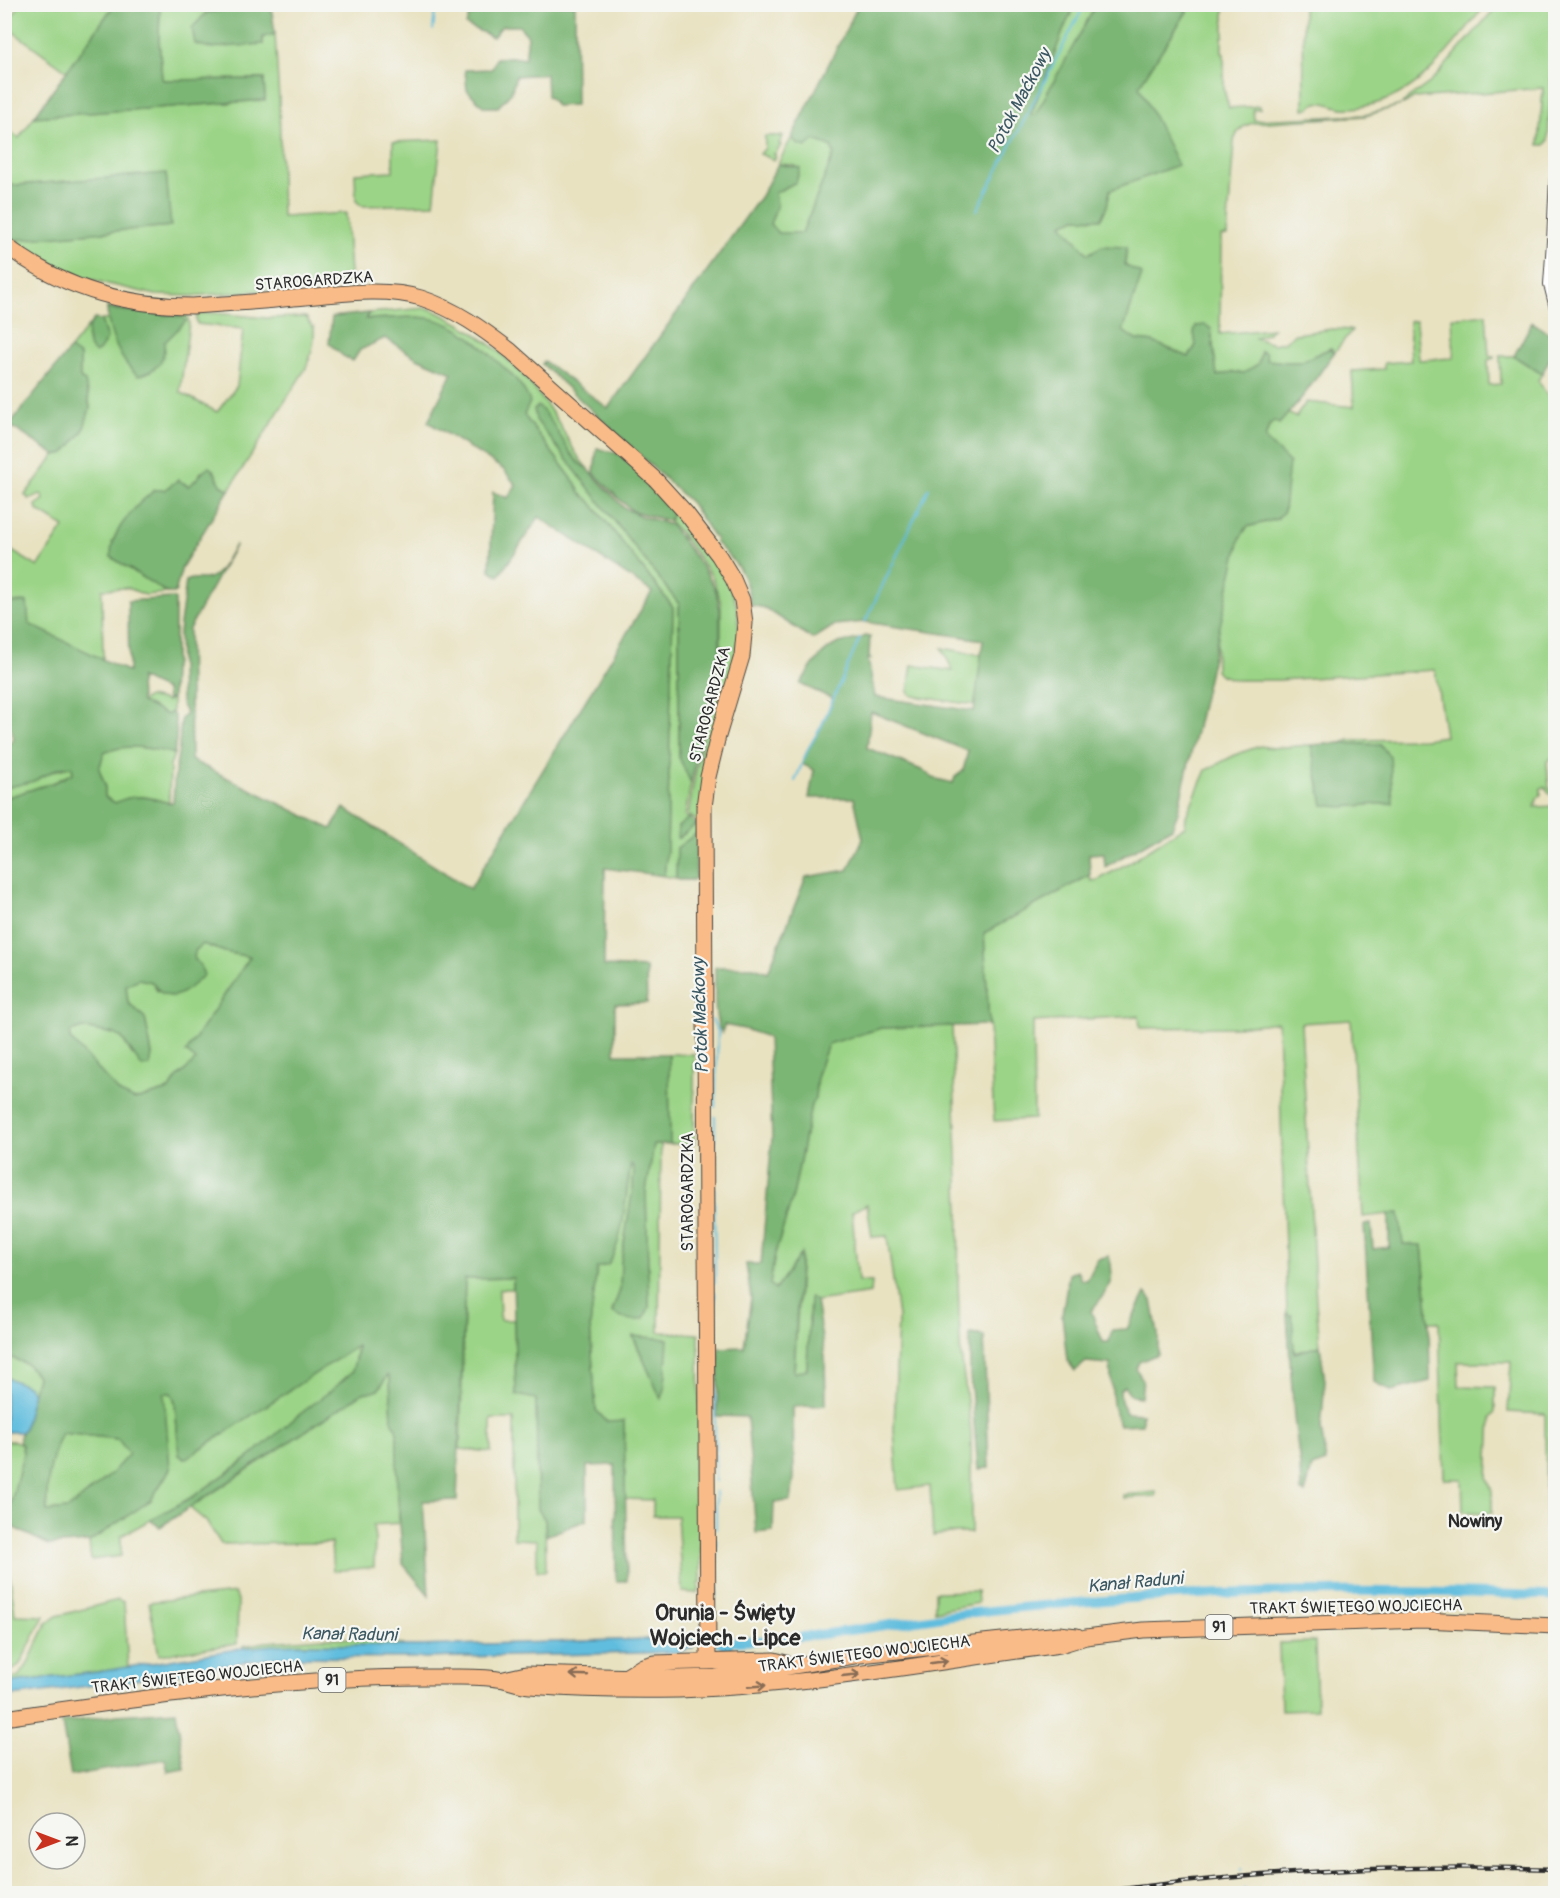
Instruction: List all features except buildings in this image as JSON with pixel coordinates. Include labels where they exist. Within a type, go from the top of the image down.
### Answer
[{"type":"main road","name":"STAROGARDZKA","points":[[4,244],[58,278],[131,302],[193,306],[354,293],[381,293],[418,297],[443,306],[488,333],[520,358],[656,480],[686,513],[719,556],[733,579],[742,600],[745,622],[742,656],[708,777],[704,807],[708,1661]]},
{"type":"main road","name":"TRAKT ŚWIĘTEGO WOJCIECHA","points":[[502,1679],[526,1686],[606,1690],[748,1686],[890,1670],[1060,1645],[1086,1637],[1143,1630],[1400,1620],[1477,1621],[1556,1626]]},
{"type":"main road","name":"TRAKT ŚWIĘTEGO WOJCIECHA","points":[[4,1718],[142,1698],[274,1684],[419,1677],[502,1679],[526,1674],[716,1677],[860,1655],[1059,1634],[1086,1637]]},
{"type":"main road","points":[[606,1690],[648,1664],[774,1660],[783,1661],[811,1679]]},
{"type":"street","points":[[1556,176],[1550,284],[1556,308]]},
{"type":"green space","points":[[859,4],[1075,5],[1031,115],[1035,115],[1096,5],[1178,5],[1187,11],[1139,86],[1178,165],[1110,190],[1107,206],[1101,219],[1076,218],[1062,224],[1088,254],[1102,246],[1127,247],[1125,265],[1142,274],[1123,331],[1136,340],[1153,342],[1189,357],[1196,345],[1194,333],[1196,326],[1206,325],[1211,329],[1217,376],[1232,372],[1244,373],[1258,364],[1261,351],[1266,353],[1267,360],[1285,362],[1300,362],[1331,348],[1334,353],[1304,395],[1279,424],[1274,421],[1269,426],[1265,439],[1289,462],[1284,511],[1277,519],[1247,527],[1240,538],[1177,815],[1172,828],[1105,867],[1104,853],[1089,854],[1090,875],[984,933],[989,1025],[881,1028],[828,1044],[817,1074],[815,1098],[811,1105],[793,1196],[775,1254],[770,1284],[775,1290],[801,1253],[794,1373],[807,1369],[810,1297],[816,1301],[825,1357],[826,1405],[793,1407],[794,1477],[791,1501],[774,1502],[773,1531],[756,1533],[747,1417],[717,1416],[719,1348],[744,1347],[751,1298],[746,1264],[761,1264],[772,1138],[768,1037],[724,1025],[722,1033],[716,1011],[715,967],[754,967],[768,972],[806,877],[848,870],[863,839],[854,798],[809,798],[814,770],[802,764],[833,699],[800,684],[816,660],[839,643],[865,636],[870,637],[869,656],[871,659],[868,659],[875,697],[974,711],[983,640],[865,622],[835,625],[813,639],[765,608],[751,605],[740,570],[715,542],[716,540],[691,503],[542,364],[544,361],[608,408],[761,196],[778,164],[800,168],[796,182],[775,193],[777,205],[770,224],[778,233],[802,233],[834,154],[831,146],[815,140],[806,147],[797,144],[792,137]],"holes":[[[871,712],[968,751],[963,771],[955,777],[953,783],[933,778],[924,771],[867,748]]]},
{"type":"green space","points":[[1303,4],[1486,5],[1449,51],[1406,90],[1370,105],[1342,108],[1319,102],[1304,109]]},
{"type":"green space","points":[[20,5],[114,5],[67,71],[5,26]]},
{"type":"green space","points":[[114,5],[160,5],[159,39],[162,80],[264,79],[265,100],[34,117]]},
{"type":"green space","points":[[160,5],[252,5],[206,13],[263,44],[263,37],[275,34],[282,217],[346,213],[350,273],[345,285],[190,296],[156,295],[108,284],[59,269],[14,240],[170,226],[166,174],[5,186],[4,127],[19,138],[34,117],[265,100],[264,79],[162,80],[159,39]]},
{"type":"green space","points":[[252,5],[271,5],[275,34],[263,37],[263,44],[210,48],[195,44],[192,28],[206,13]]},
{"type":"green space","points":[[485,5],[575,5],[576,105],[556,106],[547,96],[546,74],[516,76],[511,93],[498,107],[484,107],[467,90],[465,70],[492,69],[496,58],[525,59],[528,36],[519,26],[502,26],[493,37],[466,25],[469,16],[482,12]]},
{"type":"green space","points":[[1075,5],[1096,5],[1035,115],[1030,116],[1065,26]]},
{"type":"green space","points":[[1178,5],[1224,5],[1222,52],[1224,53],[1224,90],[1229,108],[1260,106],[1260,109],[1253,109],[1254,120],[1365,115],[1401,105],[1365,116],[1253,123],[1241,129],[1234,141],[1227,236],[1221,236],[1220,334],[1273,329],[1255,338],[1273,344],[1284,342],[1295,334],[1332,329],[1352,330],[1334,353],[1331,348],[1300,362],[1267,360],[1244,373],[1232,372],[1217,376],[1211,329],[1194,333],[1196,345],[1189,357],[1153,342],[1136,340],[1123,331],[1141,274],[1088,254],[1061,224],[1076,218],[1100,219],[1107,206],[1110,190],[1177,165],[1138,86],[1187,12]]},
{"type":"green space","points":[[1498,5],[1555,5],[1548,141],[1545,145],[1539,145],[1543,88],[1415,98],[1402,103],[1432,81]]},
{"type":"green space","points":[[765,136],[783,136],[779,144],[781,145],[773,154],[776,157],[774,160],[760,154],[765,148]]},
{"type":"green space","points":[[792,137],[797,144],[815,140],[831,146],[834,154],[802,233],[778,234],[770,224],[777,205],[775,193],[796,182],[800,168],[778,164]]},
{"type":"green space","points":[[441,140],[434,204],[362,206],[356,201],[355,173],[393,171],[393,142]]},
{"type":"green space","points":[[166,173],[171,226],[14,240],[5,232],[5,186]]},
{"type":"green space","points":[[107,307],[187,314],[189,323],[180,392],[217,412],[237,386],[243,329],[197,324],[198,314],[215,313],[266,318],[306,317],[314,327],[314,332],[313,348],[306,368],[229,490],[221,485],[214,470],[201,472],[195,483],[188,486],[184,483],[172,484],[164,490],[154,490],[137,506],[120,528],[112,542],[167,593],[145,595],[128,588],[102,589],[103,660],[28,624],[27,603],[5,603],[4,546],[38,567],[64,527],[37,510],[36,505],[44,499],[41,494],[29,499],[25,495],[55,455],[65,453],[83,431],[90,408],[88,392],[80,378],[80,357],[70,349],[90,324],[87,342],[104,342],[107,339],[101,320],[109,320],[115,343],[165,352],[164,343],[184,319],[107,309]]},
{"type":"green space","points":[[427,308],[475,333],[513,365],[535,389],[587,468],[582,467],[536,420],[679,604],[679,757],[691,783],[685,816],[689,818],[678,827],[679,838],[697,824],[697,833],[677,848],[676,878],[664,876],[667,849],[673,607],[589,500],[580,493],[576,484],[524,415],[529,402],[483,348],[456,328],[440,322],[415,317],[365,319],[369,313]]},
{"type":"green space","points":[[107,309],[177,316],[186,321],[164,343],[163,355],[158,365],[150,372],[138,376],[126,363],[116,346]]},
{"type":"green space","points":[[369,313],[366,319],[430,318],[452,326],[481,346],[520,385],[530,402],[524,415],[576,484],[580,493],[589,500],[673,607],[667,849],[664,876],[605,868],[604,966],[646,968],[647,1003],[615,1004],[615,1054],[669,1054],[670,1144],[654,1144],[646,1191],[649,1307],[644,1318],[636,1320],[624,1318],[612,1312],[620,1290],[621,1262],[633,1187],[634,1168],[631,1164],[618,1242],[608,1265],[597,1268],[590,1326],[596,1410],[607,1422],[624,1421],[627,1581],[616,1581],[615,1465],[587,1466],[587,1520],[546,1536],[545,1520],[538,1509],[536,1399],[516,1395],[513,1278],[465,1279],[457,1500],[423,1501],[429,1595],[403,1564],[397,1487],[397,1431],[392,1420],[388,1375],[378,1390],[363,1393],[160,1527],[150,1520],[194,1496],[246,1460],[333,1389],[352,1372],[357,1346],[185,1459],[179,1455],[175,1402],[171,1393],[164,1393],[170,1469],[151,1500],[89,1542],[49,1545],[6,1524],[23,1454],[22,1444],[19,1443],[21,1432],[24,1429],[37,1376],[27,1364],[5,1355],[5,798],[55,782],[73,773],[72,767],[59,768],[34,781],[5,788],[4,739],[9,745],[14,739],[11,729],[5,725],[5,603],[27,602],[29,624],[129,672],[128,601],[172,598],[175,600],[175,663],[172,698],[167,701],[166,690],[140,678],[141,702],[167,715],[172,712],[176,727],[174,754],[148,748],[121,748],[104,753],[99,769],[105,785],[105,797],[115,803],[135,797],[173,802],[181,719],[186,713],[181,703],[179,632],[186,581],[214,576],[236,544],[189,629],[191,760],[331,829],[344,808],[470,889],[652,592],[539,517],[499,576],[490,570],[493,492],[508,498],[516,485],[503,469],[428,422],[452,373],[417,358],[385,338],[360,350],[353,361],[343,356],[329,343],[332,317]],"holes":[[[203,944],[225,952],[250,957],[186,1052],[196,1060],[177,1078],[169,1090],[135,1100],[120,1093],[70,1039],[70,1032],[83,1028],[114,1034],[122,1038],[142,1067],[150,1066],[152,1055],[145,1018],[128,1003],[126,985],[139,979],[152,982],[165,995],[178,995],[204,975],[200,965],[194,959],[195,951]],[[62,1433],[118,1439],[129,1454],[109,1476],[68,1509],[47,1511],[50,1471]]]},
{"type":"green space","points":[[1486,314],[1489,356],[1494,357],[1488,360],[1489,385],[1501,384],[1500,356],[1514,356],[1542,374],[1538,380],[1555,409],[1556,754],[1547,762],[1549,788],[1555,792],[1552,795],[1545,787],[1541,788],[1541,794],[1535,807],[1555,806],[1556,1128],[1553,1153],[1556,1183],[1556,1445],[1549,1476],[1549,1509],[1546,1529],[1545,1414],[1508,1412],[1511,1362],[1458,1362],[1459,1386],[1495,1387],[1495,1412],[1491,1417],[1488,1479],[1492,1491],[1492,1513],[1463,1512],[1462,1479],[1444,1479],[1439,1322],[1429,1322],[1422,1245],[1403,1244],[1398,1213],[1363,1217],[1351,1020],[1301,1023],[1320,1346],[1294,1353],[1292,1316],[1287,1314],[1278,1022],[1237,1027],[1140,1028],[1139,1016],[1033,1022],[1034,1119],[994,1121],[984,933],[1090,875],[1091,881],[1098,880],[1185,826],[1186,816],[1206,770],[1237,754],[1260,746],[1272,748],[1311,745],[1324,805],[1381,745],[1341,743],[1349,740],[1424,739],[1445,736],[1435,670],[1279,680],[1236,680],[1216,671],[1216,655],[1224,604],[1240,538],[1247,527],[1277,519],[1265,439],[1269,426],[1275,421],[1279,423],[1287,413],[1296,417],[1306,402],[1354,407],[1352,371],[1384,369],[1384,363],[1411,361],[1409,321],[1416,321],[1419,360],[1454,358],[1452,318]]},
{"type":"green space","points":[[94,319],[101,320],[107,339],[95,353],[89,346],[87,337]]},
{"type":"green space","points":[[1532,322],[1555,337],[1555,348],[1542,374],[1514,356]]},
{"type":"green space","points":[[70,349],[80,356],[80,378],[85,381],[90,408],[83,431],[65,453],[55,455],[9,425]]},
{"type":"green space","points":[[538,406],[545,412],[575,458],[624,508],[671,525],[706,572],[716,591],[720,610],[720,651],[691,783],[679,757],[679,604],[536,420],[534,410]]},
{"type":"green space","points":[[597,448],[619,454],[656,488],[675,509],[669,521],[633,511],[619,499],[594,473]]},
{"type":"green space","points":[[209,467],[221,485],[229,490],[182,567],[175,593],[167,593],[111,557],[113,543],[119,529],[127,517],[154,490],[164,490],[178,480],[188,486]]},
{"type":"green space","points":[[675,509],[703,543],[728,581],[738,615],[739,636],[699,822],[688,815],[721,660],[721,603],[712,576],[669,521]]},
{"type":"green space","points":[[942,648],[982,655],[975,705],[913,696],[908,692],[912,665],[953,671]]},
{"type":"green space","points":[[148,697],[167,701],[172,698],[172,712],[167,715],[141,702]]},
{"type":"green space","points":[[1341,743],[1380,745],[1390,756],[1393,803],[1341,807],[1323,805],[1311,745]]},
{"type":"green space","points":[[128,746],[174,754],[170,766],[169,803],[135,797],[116,804],[105,797],[105,785],[99,769],[104,753]]},
{"type":"green space","points":[[72,767],[73,773],[55,782],[5,798],[4,788]]},
{"type":"green space","points":[[689,818],[697,824],[677,838],[678,827]]},
{"type":"green space","points":[[697,833],[696,877],[693,880],[679,880],[676,878],[677,848]]},
{"type":"green space","points":[[203,944],[225,952],[250,957],[186,1052],[197,1060],[177,1078],[169,1090],[135,1100],[120,1093],[70,1039],[70,1032],[83,1028],[114,1034],[122,1038],[133,1056],[152,1055],[145,1018],[128,1002],[126,985],[139,979],[152,982],[157,991],[200,965],[194,959],[195,951]]},
{"type":"green space","points":[[952,1026],[959,1210],[960,1346],[971,1433],[971,1533],[933,1536],[930,1486],[898,1490],[894,1430],[898,1317],[887,1236],[872,1237],[867,1204],[852,1212],[858,1281],[872,1282],[871,1293],[816,1301],[810,1297],[807,1369],[794,1374],[801,1254],[775,1290],[770,1284],[775,1254],[793,1196],[811,1104],[815,1098],[817,1074],[828,1044],[881,1028]]},
{"type":"green space","points":[[669,1054],[694,1054],[694,1144],[670,1144]]},
{"type":"green space","points":[[654,1144],[661,1144],[659,1332],[699,1334],[701,1583],[697,1593],[682,1592],[677,1516],[653,1516],[653,1500],[625,1499],[624,1422],[607,1422],[596,1410],[590,1326],[597,1268],[625,1206],[631,1163],[634,1168],[633,1187],[621,1262],[620,1290],[612,1312],[644,1318],[649,1307],[646,1191]],"holes":[[[633,1337],[634,1337],[665,1385],[661,1398]]]},
{"type":"green space","points":[[1399,1213],[1403,1244],[1422,1245],[1429,1322],[1430,1381],[1391,1391],[1374,1382],[1364,1225],[1371,1224],[1373,1249],[1389,1247],[1389,1214]]},
{"type":"green space","points":[[1109,1256],[1111,1280],[1106,1292],[1091,1311],[1103,1342],[1109,1342],[1112,1330],[1127,1329],[1145,1293],[1152,1300],[1158,1334],[1158,1354],[1139,1362],[1136,1369],[1143,1380],[1141,1397],[1132,1396],[1124,1386],[1120,1390],[1121,1401],[1126,1413],[1142,1414],[1142,1424],[1119,1425],[1113,1405],[1110,1364],[1086,1362],[1075,1371],[1067,1360],[1062,1315],[1069,1274],[1077,1270],[1081,1280],[1087,1280],[1098,1259]]},
{"type":"green space","points":[[513,1278],[513,1289],[499,1289],[500,1320],[514,1320],[516,1395],[536,1398],[538,1509],[545,1520],[546,1571],[537,1571],[537,1540],[514,1539],[514,1419],[491,1419],[491,1452],[460,1449],[465,1279]]},
{"type":"green space","points":[[1287,1314],[1292,1315],[1294,1353],[1320,1346],[1325,1381],[1321,1428],[1326,1462],[1312,1467],[1305,1493],[1301,1492]]},
{"type":"green space","points":[[970,1334],[984,1336],[989,1468],[978,1469],[970,1375]]},
{"type":"green space","points":[[633,1336],[668,1339],[665,1385],[661,1399]]},
{"type":"green space","points":[[357,1345],[352,1372],[262,1448],[194,1496],[121,1536],[121,1556],[91,1560],[89,1542],[151,1500],[170,1469],[163,1393],[171,1393],[175,1402],[179,1455],[185,1459]]},
{"type":"green space","points":[[4,1355],[27,1364],[37,1376],[33,1392],[27,1386],[5,1377]]},
{"type":"green space","points":[[388,1375],[392,1420],[397,1431],[399,1523],[373,1525],[374,1567],[333,1571],[331,1543],[221,1544],[207,1522],[190,1508],[363,1393],[378,1390]]},
{"type":"green space","points":[[62,1433],[118,1439],[130,1454],[109,1476],[68,1509],[47,1511],[50,1471]]},
{"type":"green space","points":[[5,1441],[15,1441],[21,1444],[23,1454],[5,1530]]},
{"type":"green space","points":[[1156,1492],[1156,1496],[1123,1498],[1123,1495]]},
{"type":"green space","points":[[10,1576],[15,1615],[44,1616],[20,1664],[5,1674],[5,1577]]},
{"type":"green space","points":[[977,1591],[978,1603],[935,1611],[935,1592]]},
{"type":"green space","points":[[235,1593],[238,1600],[237,1644],[159,1655],[149,1602]]},
{"type":"green space","points":[[118,1600],[124,1602],[128,1668],[5,1683],[5,1680],[19,1676],[26,1667],[47,1623],[57,1616]]},
{"type":"green space","points":[[324,1638],[385,1639],[406,1646],[300,1644],[243,1648],[243,1646],[266,1642]]},
{"type":"green space","points":[[1315,1642],[1317,1709],[1281,1710],[1279,1643]]},
{"type":"green space","points":[[176,1711],[185,1769],[168,1772],[165,1759],[71,1776],[62,1723],[118,1715]]},
{"type":"water","points":[[5,1377],[27,1386],[33,1392],[24,1429],[21,1432],[5,1432]]},
{"type":"water","points":[[732,1635],[732,1649],[723,1650],[719,1644],[719,1636]]},
{"type":"water","points":[[695,1636],[693,1648],[679,1652],[422,1658],[281,1657],[172,1675],[5,1697],[5,1683],[98,1672],[243,1648],[275,1645],[416,1646]]},
{"type":"waterway","name":"Potok Maćkowy","points":[[977,210],[1085,4]]},
{"type":"waterway","points":[[433,30],[435,11]]},
{"type":"waterway","name":"Potok Maćkowy","points":[[865,622],[929,488]]},
{"type":"waterway","name":"Potok Maćkowy","points":[[795,781],[860,638]]},
{"type":"waterway","name":"Potok Maćkowy","points":[[712,1020],[718,1031],[715,1107]]},
{"type":"waterway","name":"Potok Maćkowy","points":[[714,1174],[715,1117]]},
{"type":"waterway","name":"Potok Maćkowy","points":[[714,1188],[715,1283]]},
{"type":"waterway","name":"Potok Maćkowy","points":[[715,1292],[715,1481]]},
{"type":"waterway","name":"Potok Maćkowy","points":[[716,1492],[716,1529]]},
{"type":"waterway","name":"Potok Maćkowy","points":[[716,1539],[717,1595]]},
{"type":"waterway","name":"Kanał Raduni","points":[[719,1642],[802,1637],[999,1609],[1155,1597],[1327,1591],[1556,1596]]},
{"type":"waterway","points":[[1244,1889],[1245,1894]]},
{"type":"railway","points":[[1085,1894],[1202,1880],[1320,1871],[1438,1868],[1556,1869]]},
{"type":"district","name":"Nowiny","points":[[1475,1521]]},
{"type":"district","name":"Orunia - Święty Wojciech - Lipce","points":[[725,1625]]}]
